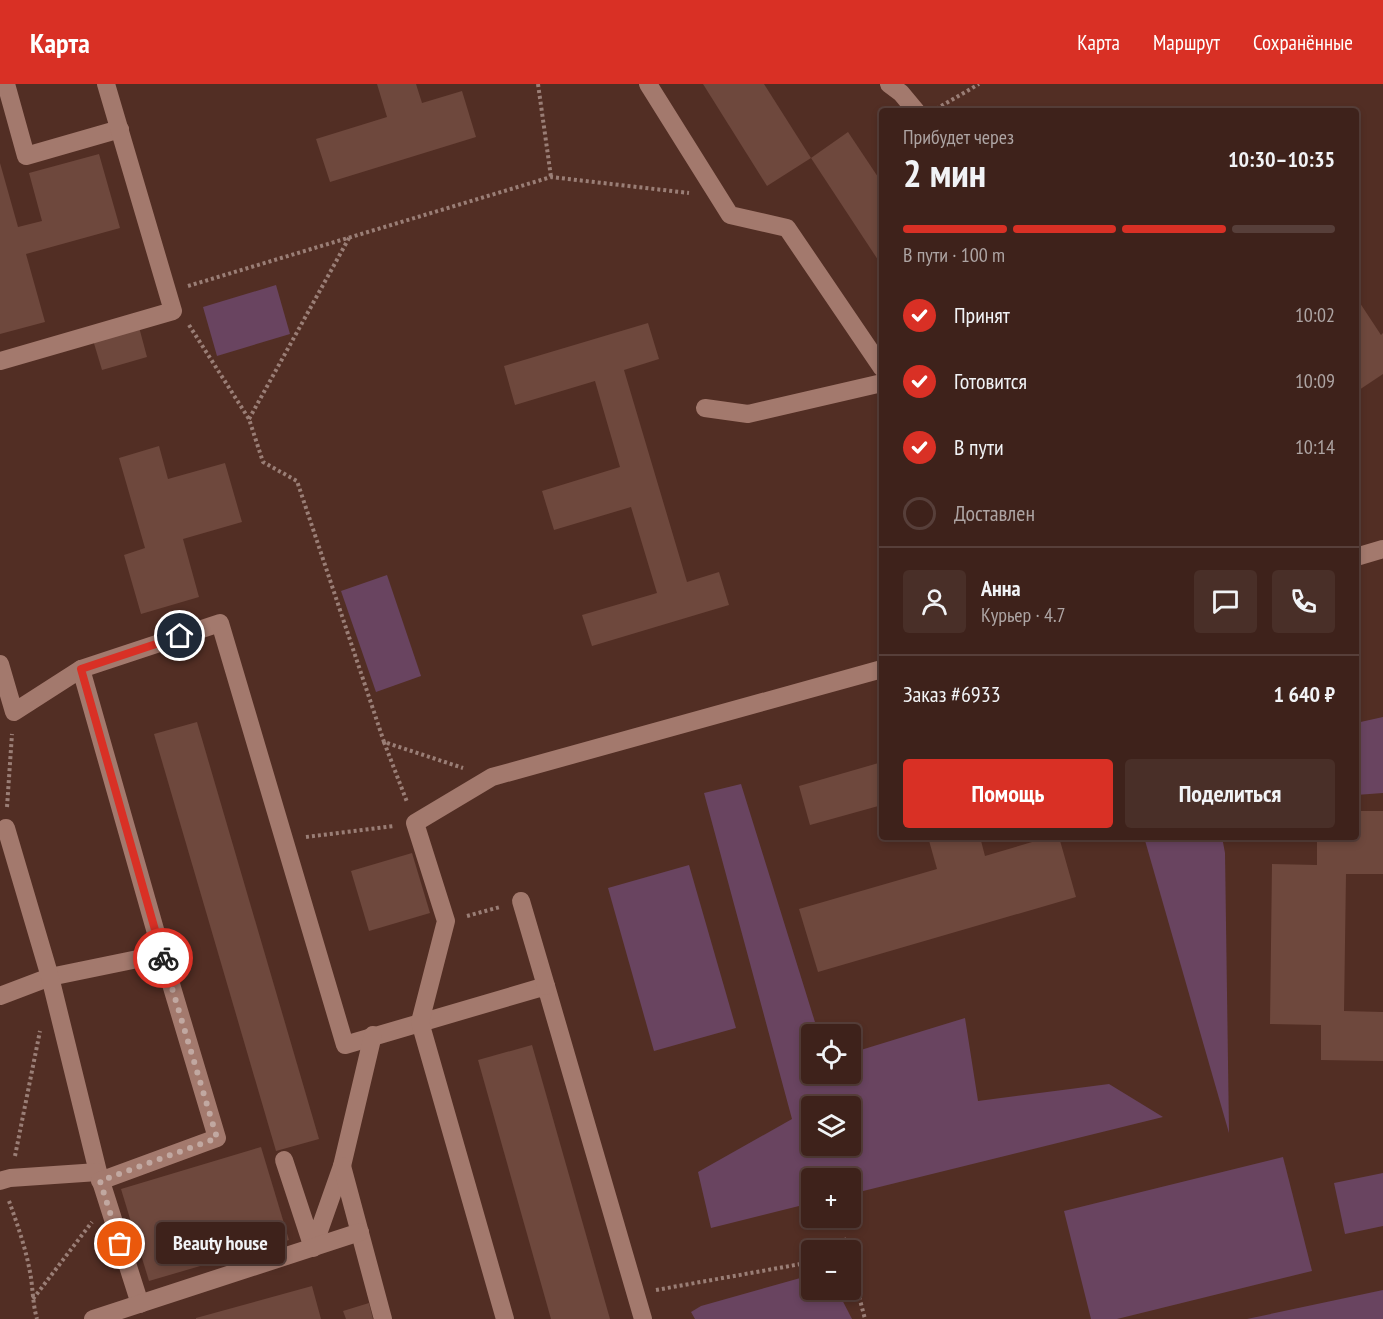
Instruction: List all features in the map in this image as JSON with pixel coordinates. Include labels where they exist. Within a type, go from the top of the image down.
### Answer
[{"type":"lane","points":[[6,84],[26,156],[120,129]]},
{"type":"lane","points":[[0,361],[173,311],[106,84]]},
{"type":"lane","points":[[648,84],[730,215],[788,228],[879,364]]},
{"type":"lane","points":[[889,84],[901,93],[914,108]]},
{"type":"lane","points":[[705,408],[748,414],[879,384]]},
{"type":"lane","points":[[1359,556],[1383,549]]},
{"type":"lane","points":[[0,664],[14,712],[81,669],[220,623],[345,1045],[546,986]]},
{"type":"lane","points":[[5,1180],[99,1176],[217,1138],[81,669]]},
{"type":"lane","points":[[505,1319],[420,1022],[446,921],[415,823],[492,777],[879,670]]},
{"type":"lane","points":[[6,828],[50,977],[106,1203],[140,1304]]},
{"type":"lane","points":[[521,901],[643,1319]]},
{"type":"lane","points":[[0,996],[50,977],[162,954]]},
{"type":"lane","points":[[313,1248],[342,1166],[373,1035]]},
{"type":"lane","points":[[284,1160],[313,1248]]},
{"type":"lane","points":[[342,1166],[383,1319]]},
{"type":"lane","points":[[93,1319],[360,1232]]},
{"type":"path","points":[[538,84],[550,177]]},
{"type":"path","points":[[938,108],[979,84]]},
{"type":"path","points":[[284,840],[415,823],[384,742],[297,481],[263,462],[249,418],[168,292],[550,177],[718,196]]},
{"type":"path","points":[[249,418],[350,237]]},
{"type":"path","points":[[6,828],[14,712]]},
{"type":"path","points":[[384,742],[492,777]]},
{"type":"path","points":[[446,921],[521,901]]},
{"type":"path","points":[[37,1319],[28,1267],[5,1180],[41,1022]]},
{"type":"path","points":[[32,1300],[106,1203]]},
{"type":"path","points":[[636,1294],[801,1264]]},
{"type":"path","points":[[860,1300],[865,1319]]},
{"type":"shaded area","points":[[276,285],[290,334],[217,356],[203,307]]},
{"type":"shaded area","points":[[387,575],[421,676],[376,692],[341,591]]},
{"type":"shaded area","points":[[1383,717],[1383,793],[1359,795],[1359,722]]},
{"type":"shaded area","points":[[741,784],[816,1024],[801,1024],[801,1084],[861,1084],[861,1050],[965,1018],[978,1101],[1109,1084],[1163,1117],[861,1192],[861,1168],[801,1168],[801,1206],[711,1228],[698,1172],[792,1119],[704,793]]},
{"type":"shaded area","points":[[1145,840],[1223,840],[1225,853],[1229,1133]]},
{"type":"shaded area","points":[[689,865],[736,1028],[654,1051],[608,888]]},
{"type":"shaded area","points":[[1283,1157],[1312,1271],[1117,1319],[1091,1319],[1064,1211]]},
{"type":"shaded area","points":[[1383,1173],[1383,1226],[1345,1234],[1334,1183]]},
{"type":"shaded area","points":[[801,1278],[801,1300],[842,1300],[852,1319],[695,1319],[691,1312],[701,1306]]},
{"type":"shaded area","points":[[1383,1290],[1383,1319],[1247,1319]]},
{"type":"building","points":[[377,84],[416,84],[422,103],[462,91],[476,137],[330,182],[316,139],[387,117]]},
{"type":"building","points":[[703,84],[764,84],[811,158],[767,186]]},
{"type":"building","points":[[848,132],[879,178],[879,261],[811,158]]},
{"type":"building","points":[[99,154],[120,228],[26,254],[45,322],[0,334],[0,163],[18,227],[42,221],[29,173]]},
{"type":"building","points":[[1359,302],[1381,335],[1383,333],[1383,374],[1359,390]]},
{"type":"building","points":[[648,323],[659,359],[624,370],[687,582],[719,572],[729,605],[592,646],[582,615],[657,593],[631,507],[554,530],[542,491],[620,467],[595,381],[515,405],[504,366]]},
{"type":"building","points":[[139,327],[147,357],[102,370],[93,340]]},
{"type":"building","points":[[159,446],[168,479],[225,463],[242,522],[183,539],[199,597],[141,614],[124,555],[145,548],[119,458]]},
{"type":"building","points":[[197,722],[319,1139],[276,1151],[154,734]]},
{"type":"building","points":[[879,763],[879,806],[810,825],[799,786]]},
{"type":"building","points":[[1359,811],[1383,811],[1383,874],[1346,874],[1344,1011],[1383,1012],[1383,1061],[1321,1060],[1321,1025],[1270,1024],[1272,864],[1317,865],[1317,840],[1359,840]]},
{"type":"building","points":[[929,840],[981,840],[985,856],[1039,840],[1060,840],[1076,897],[818,972],[799,909],[937,869]]},
{"type":"building","points":[[412,853],[430,913],[369,931],[351,871]]},
{"type":"building","points":[[532,1045],[610,1319],[551,1319],[478,1060]]},
{"type":"building","points":[[261,1147],[289,1240],[149,1281],[121,1189]]},
{"type":"building","points":[[312,1286],[321,1319],[196,1319],[196,1318]]},
{"type":"building","points":[[369,1303],[373,1319],[346,1319],[343,1311]]},
{"type":"way so far","points":[[120,1244],[100,1181],[217,1138],[163,958]]},
{"type":"place","name":"Beauty house","points":[[120,1244]]},
{"type":"route","points":[[163,958],[81,669],[180,636]]}]
